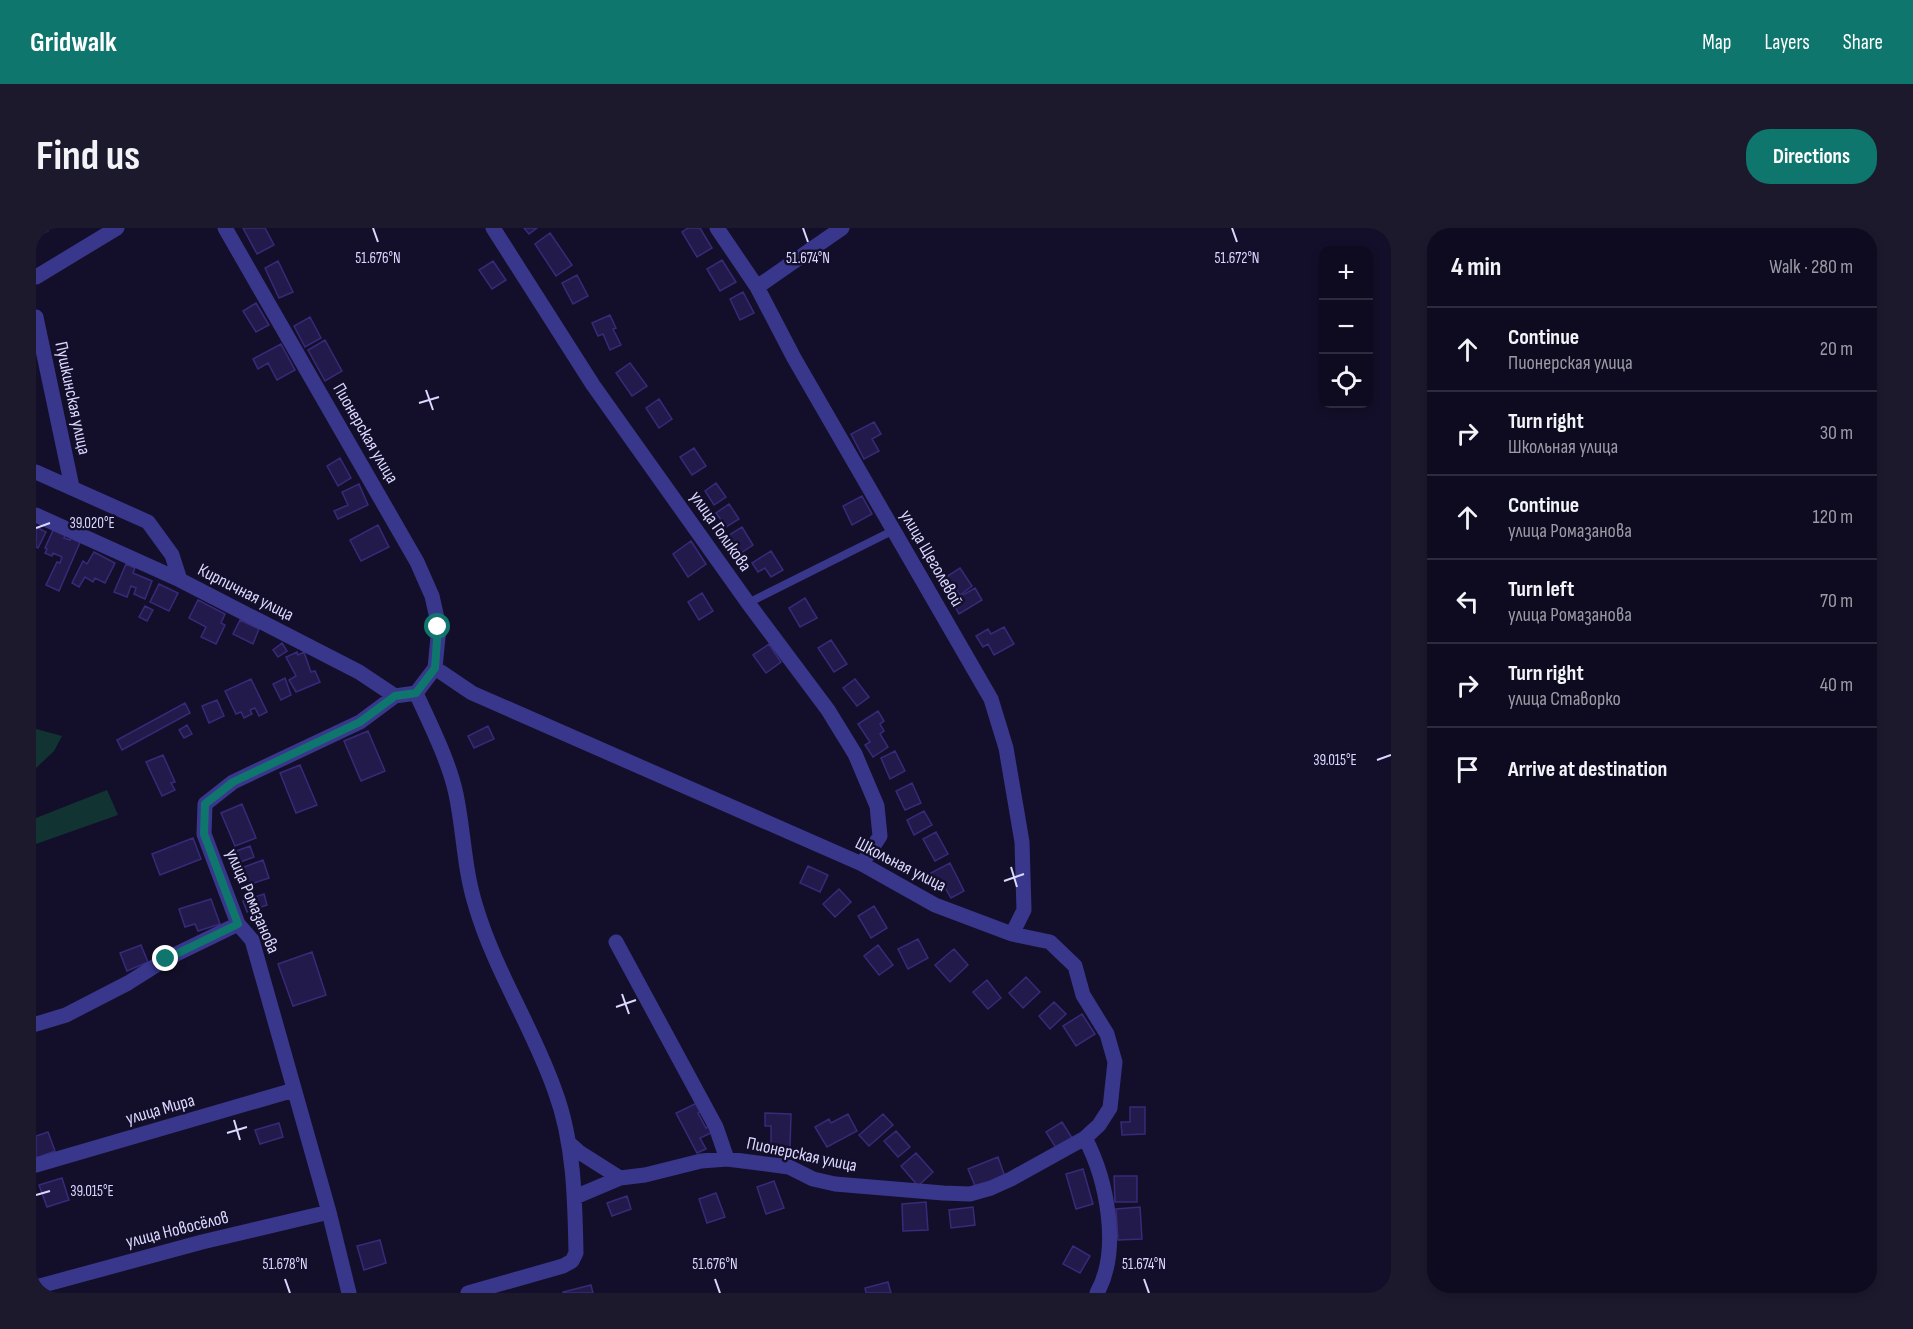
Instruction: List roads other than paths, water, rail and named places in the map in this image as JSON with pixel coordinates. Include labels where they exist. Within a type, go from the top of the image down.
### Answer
[{"type":"street","points":[[36,277],[117,228]]},
{"type":"street","name":"Пионерская улица","points":[[225,228],[417,562],[432,596],[438,627],[435,668]]},
{"type":"street","name":"улица Голикова","points":[[493,228],[593,385],[748,603],[828,710],[855,754],[877,806],[879,826],[879,836],[862,864]]},
{"type":"street","name":"улица Щеголевой","points":[[717,228],[757,287],[794,358],[892,531],[991,699],[1006,748],[1022,842],[1024,910],[1012,934]]},
{"type":"street","points":[[757,287],[842,228]]},
{"type":"street","name":"Пушкинская улица","points":[[36,317],[72,487]]},
{"type":"street","name":"Кирпичная улица","points":[[36,472],[148,522],[172,555],[180,580],[359,672],[395,696]]},
{"type":"street","points":[[36,515],[180,580]]},
{"type":"street","points":[[395,696],[416,693],[435,668]]},
{"type":"street","name":"Школьная улица","points":[[435,668],[472,693],[862,864],[935,905],[1012,934],[1050,942],[1074,966],[1083,995],[1107,1034],[1115,1062],[1110,1108],[1099,1125],[1085,1138]]},
{"type":"street","points":[[416,693],[455,792],[467,872],[476,908],[510,993],[556,1092],[568,1142],[575,1197],[576,1253],[572,1261],[564,1266],[468,1293]]},
{"type":"street","name":"улица Ромазанова","points":[[349,1293],[329,1212],[252,940],[238,924],[204,834],[205,804],[233,782],[360,722],[395,696]]},
{"type":"street","points":[[36,1024],[66,1015],[128,983],[166,959],[238,924]]},
{"type":"street","points":[[616,942],[716,1127],[727,1159]]},
{"type":"street","name":"улица Мира","points":[[36,1165],[294,1090]]},
{"type":"street","points":[[1085,1138],[1093,1153],[1109,1216],[1110,1251],[1104,1280],[1097,1293]]},
{"type":"street","name":"Пионерская улица","points":[[575,1197],[620,1178],[701,1161],[727,1159],[789,1167],[813,1179],[835,1184],[970,1194],[1011,1179],[1085,1138]]},
{"type":"street","points":[[568,1142],[579,1152],[620,1178]]},
{"type":"street","name":"улица Новосёлов","points":[[36,1287],[202,1242],[329,1212]]},
{"type":"lane","points":[[748,603],[892,531]]}]
